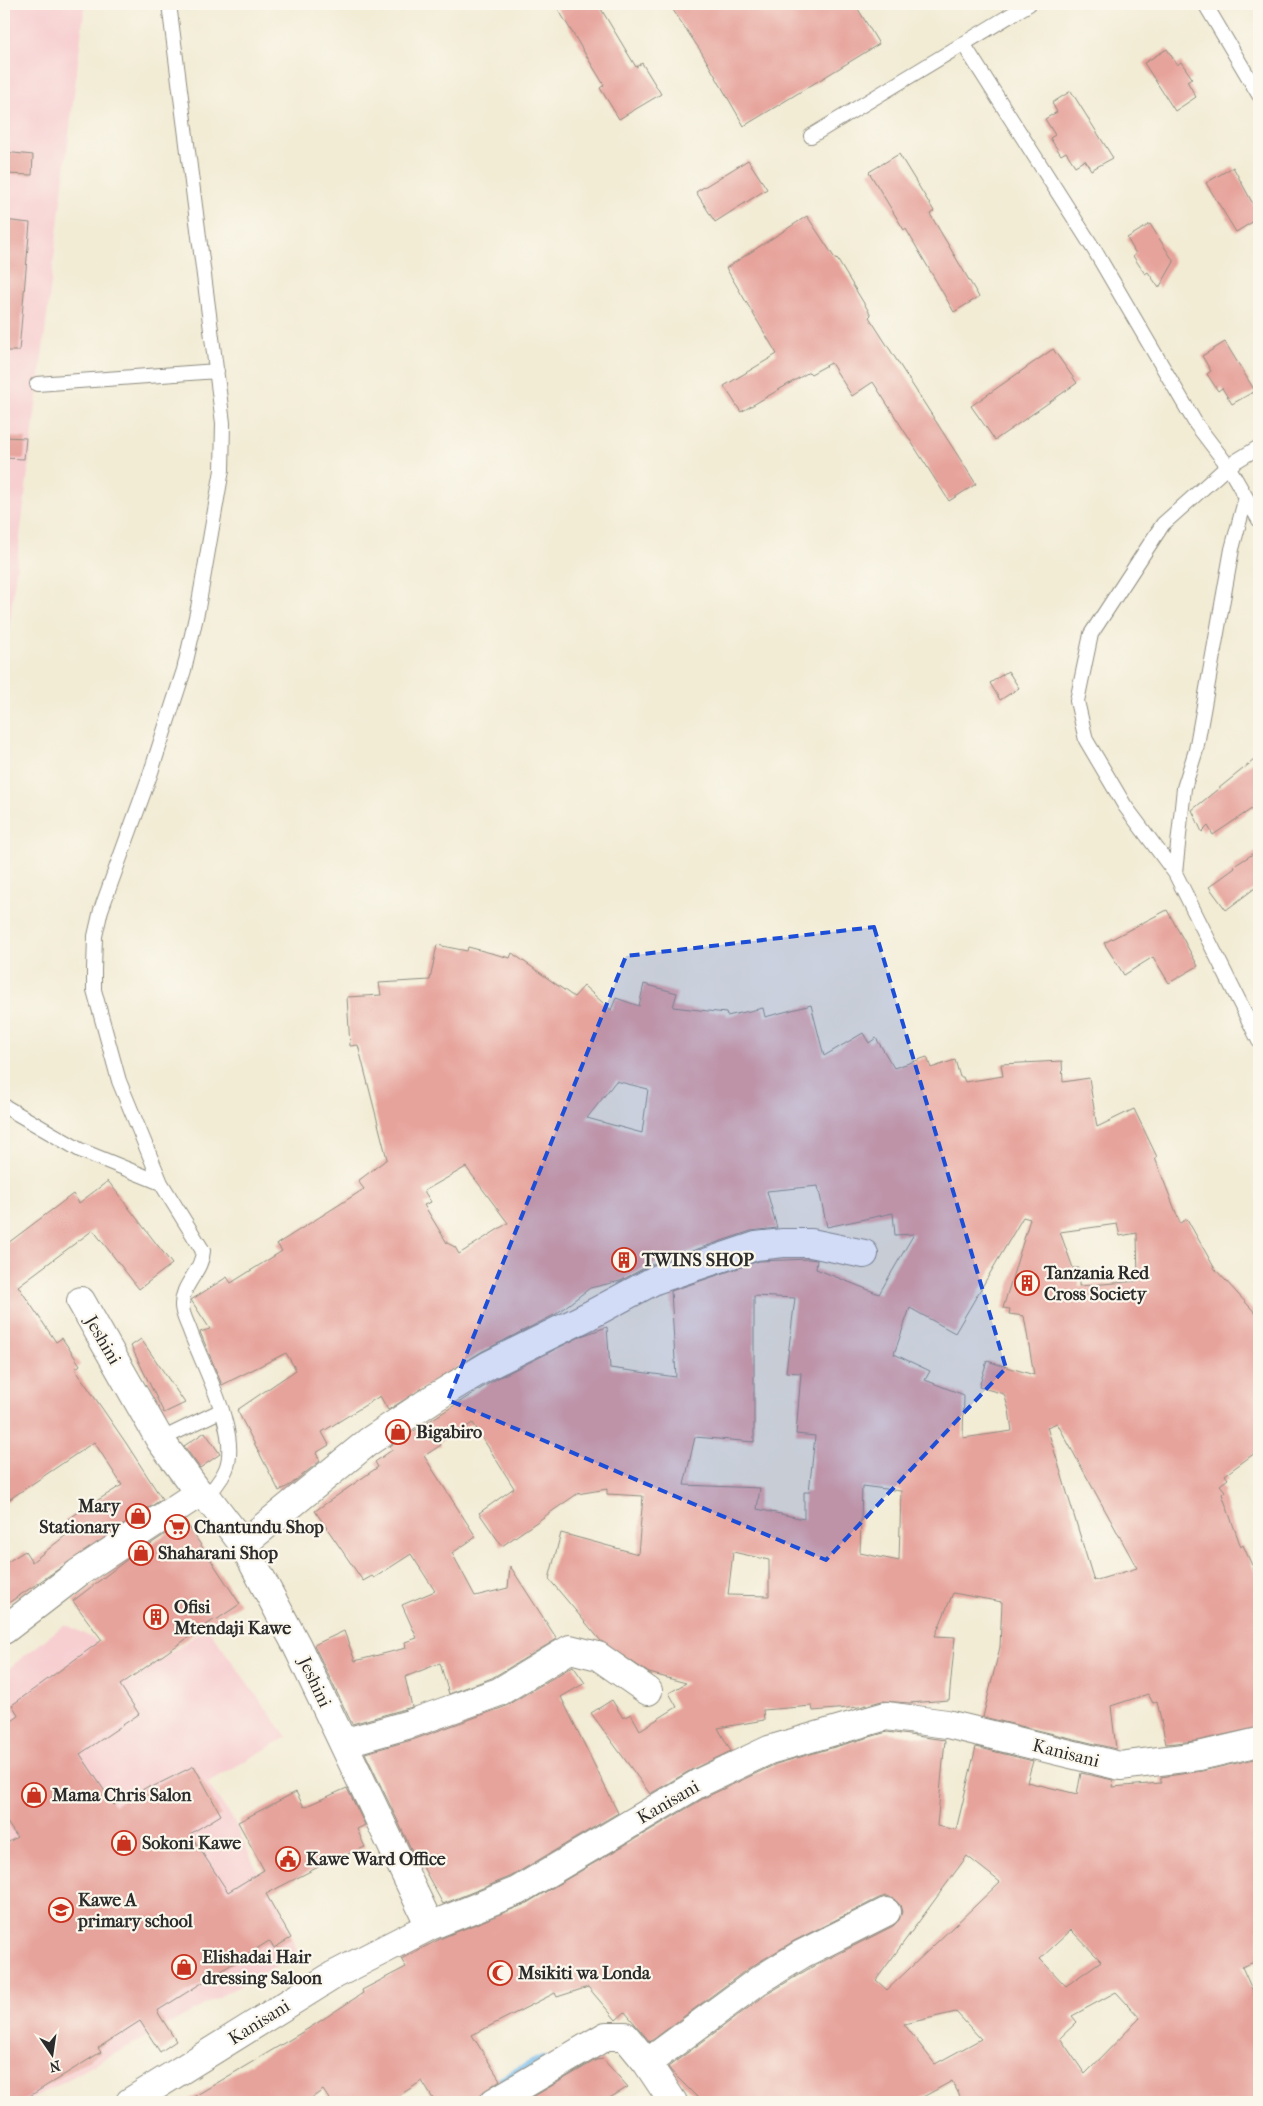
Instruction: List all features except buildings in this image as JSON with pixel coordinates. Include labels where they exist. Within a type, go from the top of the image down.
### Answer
[{"type":"street","points":[[243,1544],[368,1442],[434,1398],[489,1365],[588,1316],[655,1280],[756,1246],[784,1243],[812,1244],[864,1254]]},
{"type":"street","name":"Jeshini","points":[[81,1301],[160,1440],[243,1544],[297,1646],[430,1926]]},
{"type":"street","points":[[4,1630],[78,1573],[203,1495]]},
{"type":"street","points":[[343,1743],[410,1724],[499,1692],[570,1649],[598,1656],[648,1691]]},
{"type":"street","name":"Kanisani","points":[[130,2102],[334,1975],[430,1926],[517,1891],[699,1783],[769,1750],[886,1716],[947,1724],[1120,1766],[1199,1756],[1259,1742]]},
{"type":"street","points":[[647,2063],[758,1981],[802,1954],[886,1912]]},
{"type":"street","points":[[494,2102],[606,2036],[625,2036],[647,2063],[673,2102]]},
{"type":"lane","points":[[169,4],[223,423],[222,470],[198,608],[181,679],[150,775],[101,910],[95,936],[94,990],[119,1080],[160,1183],[203,1251],[200,1265],[186,1285],[182,1308],[222,1410],[228,1447],[227,1468],[203,1495]]},
{"type":"lane","points":[[811,136],[1029,4]]},
{"type":"lane","points":[[1205,4],[1259,95]]},
{"type":"lane","points":[[964,45],[1095,251],[1196,424],[1228,466],[1259,520]]},
{"type":"lane","points":[[37,384],[217,371]]},
{"type":"lane","points":[[1259,447],[1228,466],[1163,524],[1091,634],[1076,701],[1086,740],[1125,806],[1175,873],[1259,1041]]},
{"type":"lane","points":[[1175,873],[1184,788],[1196,750],[1232,549],[1246,497]]},
{"type":"lane","points":[[4,1106],[80,1150],[160,1183]]},
{"type":"lane","points":[[160,1440],[222,1410]]},
{"type":"highlighted area","points":[[874,927],[1006,1368],[826,1560],[448,1400],[626,956]]},
{"type":"shaded area","points":[[4,4],[85,4],[4,669]]},
{"type":"shaded area","name":"Sokoni Kawe","points":[[65,1624],[94,1639],[129,1683],[207,1627],[287,1737],[207,1783],[233,1819],[255,1866],[281,1908],[298,1954],[26,2102],[4,2102],[4,1672]]},
{"type":"waterway","points":[[492,2084],[542,2059]]},
{"type":"place","name":"TWINS SHOP","points":[[624,1260]]},
{"type":"place","name":"Tanzania Red Cross Society","points":[[1027,1283]]},
{"type":"place","name":"Bigabiro","points":[[398,1432]]},
{"type":"place","name":"Mary Stationary","points":[[138,1516]]},
{"type":"place","name":"Chantundu Shop","points":[[177,1527]]},
{"type":"place","name":"Shaharani Shop","points":[[141,1553]]},
{"type":"place","name":"Ofisi Mtendaji Kawe","points":[[156,1617]]},
{"type":"place","name":"Mama Chris Salon","points":[[34,1795]]},
{"type":"place","name":"Sokoni Kawe","points":[[124,1843]]},
{"type":"place","name":"Kawe Ward Office","points":[[288,1859]]},
{"type":"place","name":"Kawe A primary school","points":[[61,1910]]},
{"type":"place","name":"Elishadai Hair dressing Saloon","points":[[184,1967]]},
{"type":"place","name":"Msikiti wa Londa","points":[[500,1973]]}]
